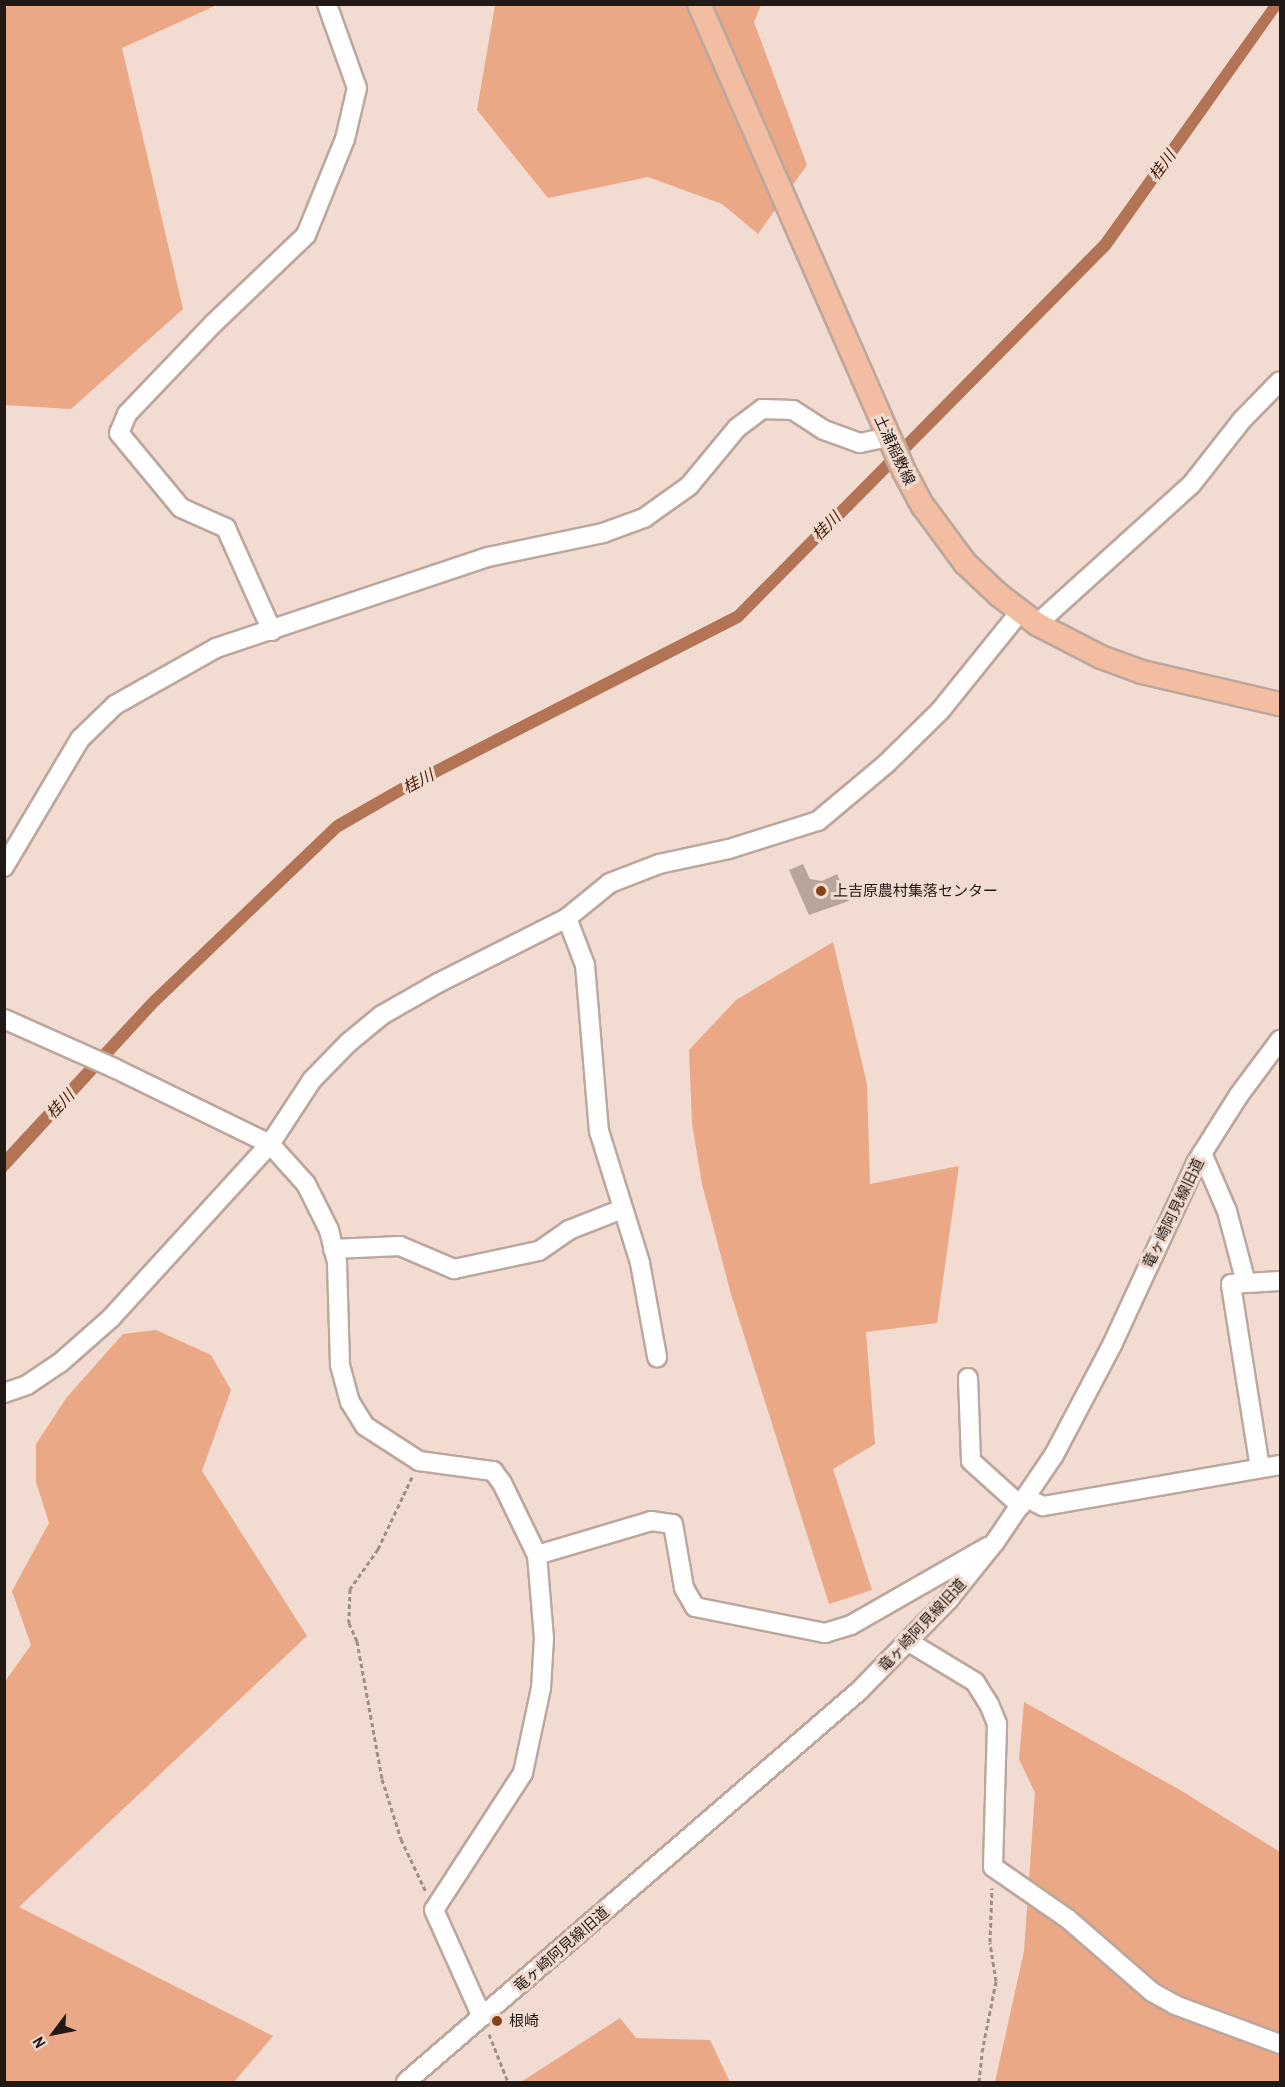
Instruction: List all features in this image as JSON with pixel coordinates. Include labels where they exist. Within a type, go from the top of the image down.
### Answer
[{"type":"main road","name":"土浦稲敷線","points":[[699,4],[888,437],[922,506],[965,563],[1029,618],[1101,657],[1142,672],[1281,704]]},
{"type":"street","points":[[272,631],[226,528],[180,508],[118,433],[127,414],[214,323],[306,236],[345,139],[357,88],[327,4]]},
{"type":"street","points":[[4,1393],[27,1385],[60,1363],[111,1318],[270,1144],[312,1080],[348,1043],[382,1015],[438,983],[567,918],[610,883],[659,864],[729,849],[818,821],[886,764],[1029,618],[1191,485],[1242,420],[1281,381]]},
{"type":"street","points":[[4,867],[80,739],[115,705],[216,648],[488,557],[603,533],[644,518],[689,486],[737,428],[762,409],[793,410],[824,430],[860,443],[888,437]]},
{"type":"street","points":[[567,918],[585,965],[599,1131],[640,1263],[657,1357]]},
{"type":"street","points":[[4,1019],[85,1054],[270,1144],[306,1184],[329,1230],[337,1263],[340,1365],[350,1402],[365,1426],[419,1461],[494,1472],[502,1483],[537,1555],[544,1638],[541,1688],[523,1773],[434,1910],[482,2017]]},
{"type":"street","name":"竜ヶ崎阿見線旧道","points":[[405,2082],[860,1691],[949,1599],[1024,1502],[1090,1387],[1177,1199],[1202,1153],[1239,1095],[1281,1040]]},
{"type":"street","points":[[1202,1153],[1227,1211],[1246,1283]]},
{"type":"street","points":[[333,1250],[400,1246],[454,1269],[539,1251],[569,1230],[622,1209]]},
{"type":"street","points":[[1260,1468],[1231,1284],[1281,1281]]},
{"type":"street","points":[[968,1378],[971,1461],[1024,1502],[1043,1506],[1281,1465]]},
{"type":"street","points":[[537,1555],[651,1521],[673,1524],[684,1588],[695,1607],[825,1633],[851,1625],[995,1542]]},
{"type":"street","points":[[909,1642],[975,1682],[989,1704],[997,1724],[993,1867],[1068,1919],[1152,1992],[1175,2005],[1281,2043]]},
{"type":"path","points":[[419,1461],[378,1549],[350,1589],[349,1623],[357,1641],[382,1779],[401,1839],[434,1910]]},
{"type":"path","points":[[979,2082],[981,2052],[996,1981],[990,1942],[993,1867]]},
{"type":"path","points":[[482,2017],[508,2082]]},
{"type":"shaded area","points":[[4,5],[217,5],[122,48],[183,309],[71,409],[5,405]]},
{"type":"shaded area","points":[[495,5],[761,5],[754,22],[807,165],[758,234],[722,204],[648,177],[548,198],[477,110]]},
{"type":"shaded area","points":[[833,942],[867,1084],[870,1184],[959,1166],[937,1323],[866,1332],[875,1444],[833,1469],[872,1590],[829,1604],[731,1294],[702,1184],[692,1123],[689,1050],[736,1000]]},
{"type":"shaded area","points":[[156,1330],[211,1355],[231,1390],[202,1471],[307,1636],[19,1907],[273,2036],[234,2082],[5,2082],[4,1683],[31,1645],[12,1591],[49,1523],[36,1482],[36,1444],[67,1397],[123,1334]]},
{"type":"shaded area","points":[[1024,1702],[1180,1790],[1280,1852],[1280,2082],[995,2082],[1024,1951],[1035,1793],[1019,1759]]},
{"type":"shaded area","points":[[620,2018],[636,2038],[710,2040],[730,2082],[521,2082]]},
{"type":"water","name":"桂川","points":[[1269,5],[1280,5],[1280,9],[1110,249],[741,622],[409,792],[340,832],[157,1007],[5,1173],[4,1154],[149,998],[334,821],[404,781],[735,611],[1101,240]]},
{"type":"building","name":"上吉原農村集落センター","points":[[803,864],[810,879],[822,881],[837,874],[849,901],[809,915],[789,870]]},
{"type":"place","name":"上吉原農村集落センター","points":[[821,891]]},
{"type":"place","name":"根崎","points":[[497,2021]]}]
